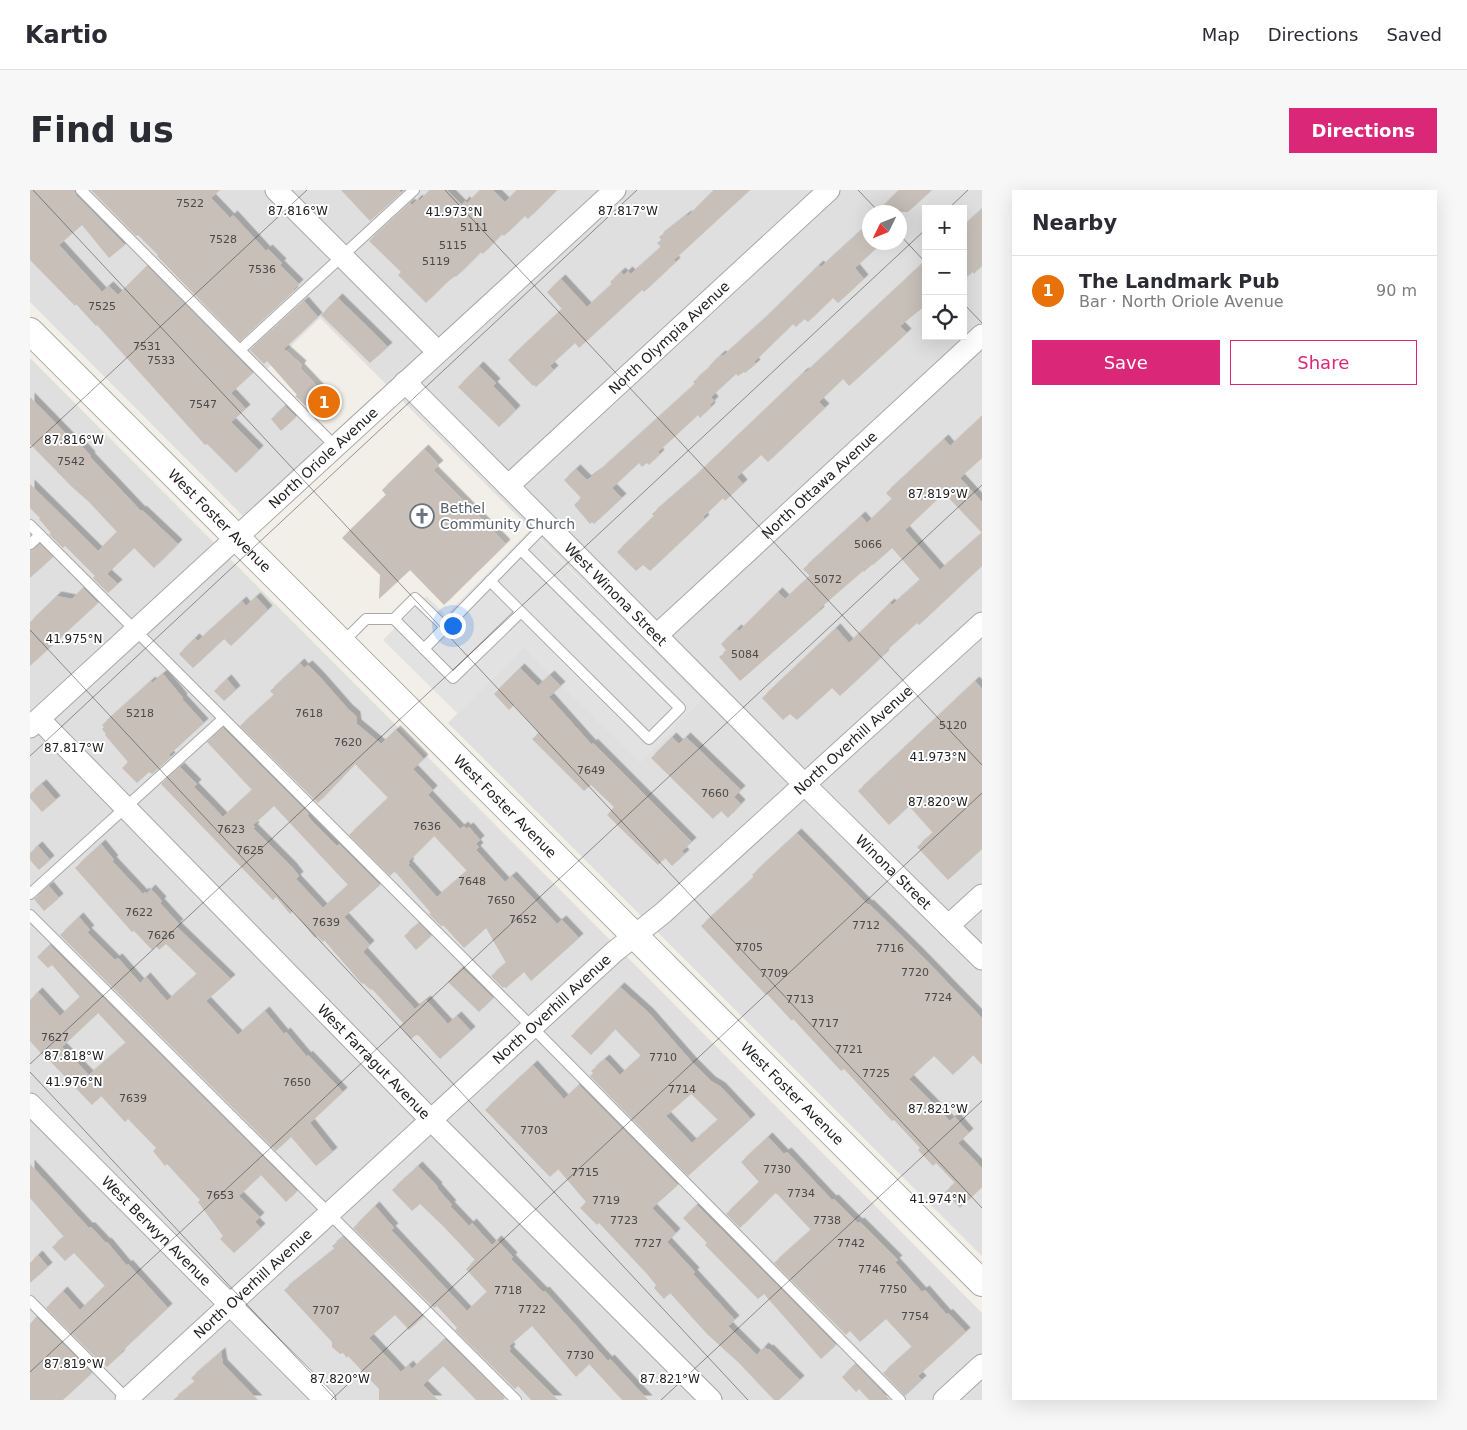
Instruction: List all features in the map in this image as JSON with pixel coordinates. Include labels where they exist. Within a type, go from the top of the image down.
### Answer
[{"type":"street","points":[[276,190],[438,352]]},
{"type":"street","name":"North Oriole Avenue","points":[[35,723],[615,190]]},
{"type":"street","name":"North Olympia Avenue","points":[[508,486],[829,190]]},
{"type":"street","name":"North Ottawa Avenue","points":[[657,635],[982,335]]},
{"type":"street","name":"West Foster Avenue","points":[[34,342],[342,643],[982,1282]]},
{"type":"street","name":"West Winona Street","points":[[405,382],[805,786]]},
{"type":"street","name":"North Overhill Avenue","points":[[127,1400],[614,952],[663,914],[982,623]]},
{"type":"street","name":"West Farragut Avenue","points":[[35,723],[125,807],[431,1120],[711,1400]]},
{"type":"street","name":"Winona Street","points":[[805,786],[982,959]]},
{"type":"street","points":[[948,926],[982,895]]},
{"type":"street","name":"West Berwyn Avenue","points":[[30,1104],[325,1400]]},
{"type":"street","points":[[944,1400],[982,1365]]},
{"type":"lane","points":[[81,190],[336,446]]},
{"type":"lane","points":[[240,350],[414,190]]},
{"type":"lane","points":[[424,649],[546,524]]},
{"type":"lane","points":[[30,525],[900,1400]]},
{"type":"lane","points":[[30,544],[40,535]]},
{"type":"lane","points":[[490,581],[649,739],[680,708],[520,550]]},
{"type":"lane","points":[[342,643],[366,619],[394,619],[415,598],[445,627]]},
{"type":"lane","points":[[394,619],[453,678],[521,612]]},
{"type":"lane","points":[[30,894],[223,718]]},
{"type":"lane","points":[[30,915],[516,1400]]},
{"type":"lane","points":[[30,1301],[127,1400]]},
{"type":"shaded area","points":[[30,190],[982,190],[982,1256],[448,723],[524,647],[640,762],[701,700],[320,318],[266,370],[337,442],[251,524],[30,302]]},
{"type":"shaded area","points":[[30,358],[982,1313],[982,1400],[30,1400]]},
{"type":"shaded area","points":[[530,530],[701,700],[640,762],[524,647],[458,714],[383,640],[426,596],[446,615]]},
{"type":"building","points":[[30,190],[74,190],[76,195],[125,245],[109,258],[82,225],[59,245],[102,292],[109,286],[118,295],[147,266],[253,373],[231,393],[246,409],[231,422],[259,450],[236,473],[207,444],[205,445],[97,325],[76,304],[75,306],[30,260]]},
{"type":"building","points":[[91,190],[220,190],[211,198],[230,218],[233,215],[266,251],[268,249],[282,263],[280,265],[299,284],[294,291],[240,341],[158,255],[138,235],[136,236]]},
{"type":"building","points":[[341,190],[399,190],[401,193],[370,221]]},
{"type":"building","points":[[430,190],[447,190],[462,205],[465,201],[467,203],[480,190],[493,190],[505,202],[517,190],[557,190],[528,219],[525,216],[504,236],[502,234],[483,254],[481,252],[426,303],[398,275],[401,272],[369,241],[410,203],[412,205],[418,199],[419,201]]},
{"type":"building","points":[[714,190],[750,190],[674,260],[676,262],[644,292],[642,290],[579,348],[575,343],[550,366],[554,370],[536,387],[508,360],[562,309],[547,292],[561,279],[587,307],[612,284],[610,282],[621,272],[624,275],[628,271],[631,274],[661,247],[657,243],[661,240],[659,237],[688,216]]},
{"type":"building","points":[[899,190],[932,190],[908,212],[907,205],[884,205]]},
{"type":"building","points":[[982,209],[982,265],[974,274],[973,272],[967,277],[967,250],[967,222]]},
{"type":"building","points":[[862,229],[862,250],[874,250],[855,268],[864,279],[838,303],[833,298],[808,322],[804,319],[796,327],[793,324],[754,362],[756,364],[745,373],[738,376],[736,374],[711,397],[714,401],[710,405],[711,407],[700,418],[698,415],[658,452],[660,454],[649,465],[647,463],[642,467],[639,463],[612,488],[622,498],[594,524],[592,522],[590,524],[574,505],[581,498],[564,480],[576,469],[587,480],[598,472],[695,384],[693,382],[709,366],[763,320],[819,265],[821,267]]},
{"type":"building","points":[[922,264],[922,308],[900,326],[907,333],[849,386],[843,379],[819,402],[825,408],[768,462],[761,455],[737,477],[743,484],[725,501],[723,498],[703,517],[705,519],[650,571],[643,565],[636,571],[617,552],[654,516],[652,514]]},
{"type":"building","points":[[338,298],[388,347],[370,363],[321,315]]},
{"type":"building","points":[[304,301],[318,317],[284,349],[302,365],[300,368],[333,403],[316,416],[295,396],[297,395],[267,361],[264,364],[250,350]]},
{"type":"building","points":[[479,366],[496,383],[493,386],[516,410],[499,427],[458,387]]},
{"type":"building","points":[[30,397],[74,442],[76,440],[141,511],[178,544],[154,568],[134,548],[107,574],[118,584],[108,593],[93,578],[95,576],[65,546],[63,548],[49,534],[51,533],[30,508],[30,484],[98,551],[117,532],[30,444]]},
{"type":"building","points":[[285,406],[296,417],[281,431],[271,419]]},
{"type":"building","points":[[982,416],[982,458],[960,478],[982,502],[982,533],[982,566],[919,625],[917,623],[884,653],[840,696],[832,688],[797,720],[790,714],[783,720],[762,698],[836,628],[849,643],[890,603],[892,605],[920,580],[892,548],[819,609],[820,611],[740,681],[719,657],[727,651],[721,644],[737,629],[739,631],[778,592],[785,599],[810,576],[803,569],[861,516],[867,523],[892,499],[886,493],[944,439],[950,446]],"holes":[[[944,493],[982,533],[940,570],[905,530]]]},
{"type":"building","name":"Bethel Community Church","points":[[424,449],[439,465],[433,470],[506,544],[444,605],[410,570],[379,599],[380,575],[342,538],[386,495],[382,490]]},
{"type":"building","points":[[40,544],[53,557],[30,578],[30,551]]},
{"type":"building","points":[[83,588],[98,603],[30,666],[30,622],[57,596],[72,599]]},
{"type":"building","points":[[256,597],[268,610],[231,646],[224,639],[193,668],[179,654],[195,638],[198,641],[242,601],[246,606]]},
{"type":"building","points":[[300,663],[304,668],[308,665],[356,716],[357,724],[381,744],[396,730],[424,759],[413,769],[433,790],[428,795],[460,829],[464,826],[466,829],[469,827],[480,840],[476,844],[479,847],[476,850],[505,882],[512,876],[557,924],[562,920],[579,938],[531,981],[524,972],[506,988],[503,988],[491,976],[506,963],[486,928],[464,948],[443,925],[442,927],[429,914],[431,913],[397,874],[394,872],[390,876],[349,835],[388,798],[355,764],[318,803],[240,726],[274,695],[270,691]],"holes":[[[434,836],[467,871],[437,897],[408,865],[410,863],[408,862]]]},
{"type":"building","points":[[520,668],[538,686],[550,675],[561,686],[549,697],[592,745],[593,743],[692,842],[682,851],[685,854],[672,866],[665,858],[658,865],[607,815],[614,807],[591,785],[584,791],[532,739],[539,733],[514,705],[509,710],[494,694]]},
{"type":"building","points":[[163,674],[204,723],[169,755],[171,757],[152,774],[149,772],[137,783],[122,768],[128,762],[105,735],[102,725],[151,681],[152,683]]},
{"type":"building","points":[[227,679],[236,690],[224,701],[214,691]]},
{"type":"building","points":[[975,681],[982,689],[982,849],[948,880],[917,847],[933,833],[909,806],[889,825],[858,791]]},
{"type":"building","points":[[223,728],[309,814],[307,815],[311,820],[337,846],[339,844],[380,885],[344,917],[370,945],[363,952],[415,1009],[426,1000],[448,1024],[457,1016],[471,1031],[440,1059],[419,1036],[416,1035],[411,1039],[400,1026],[403,1023],[372,989],[362,984],[324,940],[323,942],[317,936],[315,938],[293,911],[290,914],[276,897],[273,900],[161,784],[180,767],[197,784],[194,787],[223,817],[252,790],[207,742]],"holes":[[[274,806],[348,885],[323,908],[296,879],[299,876],[292,867],[253,828],[255,827],[253,825]]]},
{"type":"building","points":[[672,737],[679,744],[686,737],[741,790],[734,797],[741,804],[728,818],[721,811],[713,819],[651,758]]},
{"type":"building","points":[[42,784],[56,800],[42,812],[30,798],[30,794]]},
{"type":"building","points":[[797,833],[982,1018],[982,1065],[973,1055],[953,1075],[934,1056],[909,1079],[950,1121],[955,1117],[969,1133],[958,1143],[982,1168],[982,1187],[960,1208],[945,1192],[955,1183],[936,1163],[933,1166],[918,1150],[920,1148],[894,1120],[892,1121],[844,1069],[841,1071],[793,1019],[792,1021],[766,995],[701,926],[754,877],[752,875]]},
{"type":"building","points":[[101,844],[114,860],[112,861],[143,894],[145,892],[146,894],[151,889],[162,901],[160,903],[179,924],[176,926],[231,979],[206,1001],[238,1035],[265,1011],[284,1034],[286,1032],[307,1057],[308,1055],[343,1092],[310,1123],[333,1152],[316,1166],[291,1137],[276,1151],[60,935],[79,917],[90,930],[87,932],[115,960],[118,958],[140,983],[146,977],[167,1001],[197,974],[166,944],[159,950],[156,946],[152,950],[134,931],[132,932],[75,868]]},
{"type":"building","points":[[38,846],[50,860],[39,870],[30,860],[30,853]]},
{"type":"building","points":[[49,886],[59,898],[44,911],[34,899]]},
{"type":"building","points":[[419,923],[431,936],[416,950],[404,936]]},
{"type":"building","points":[[50,945],[297,1191],[286,1202],[261,1175],[239,1196],[260,1217],[255,1222],[261,1228],[234,1253],[220,1239],[223,1236],[198,1202],[200,1200],[167,1164],[165,1166],[153,1151],[156,1148],[128,1119],[125,1122],[101,1096],[92,1105],[30,1041],[30,1000],[38,992],[60,1016],[80,997],[52,965],[48,968],[37,957]],"holes":[[[98,1013],[126,1043],[89,1075],[62,1047]]]},
{"type":"building","points":[[462,968],[493,998],[479,1012],[448,982]]},
{"type":"building","points":[[620,987],[649,1013],[692,1062],[711,1081],[721,1087],[751,1119],[688,1176],[590,1076],[593,1073],[591,1071],[605,1059],[620,1075],[641,1056],[615,1029],[591,1055],[571,1036]],"holes":[[[691,1094],[718,1120],[692,1143],[666,1116]]]},
{"type":"building","points":[[533,1065],[564,1099],[579,1085],[678,1185],[652,1208],[676,1233],[667,1242],[735,1320],[728,1326],[757,1355],[764,1347],[769,1349],[800,1380],[779,1400],[774,1400],[739,1363],[707,1334],[670,1293],[664,1299],[654,1288],[656,1285],[647,1274],[599,1223],[597,1225],[580,1208],[586,1202],[558,1169],[550,1177],[485,1110]]},
{"type":"building","points":[[768,1137],[784,1154],[787,1152],[832,1200],[834,1199],[858,1223],[860,1222],[898,1260],[895,1262],[922,1292],[925,1290],[947,1315],[948,1313],[966,1332],[918,1376],[922,1380],[905,1396],[883,1373],[912,1347],[886,1319],[860,1342],[850,1331],[846,1335],[774,1263],[811,1230],[778,1195],[775,1193],[740,1228],[726,1214],[759,1182],[741,1162]]},
{"type":"building","points":[[30,1164],[88,1227],[91,1227],[107,1242],[127,1266],[128,1264],[168,1308],[107,1367],[46,1308],[63,1291],[80,1310],[105,1286],[74,1253],[65,1261],[52,1247],[64,1237],[30,1198]]},
{"type":"building","points":[[418,1166],[438,1187],[452,1205],[450,1206],[469,1226],[472,1223],[492,1245],[497,1240],[513,1257],[511,1259],[543,1292],[545,1291],[608,1361],[610,1359],[648,1400],[622,1400],[589,1364],[576,1377],[532,1326],[509,1346],[511,1349],[509,1351],[558,1400],[531,1400],[518,1386],[515,1389],[455,1330],[457,1328],[437,1306],[434,1308],[353,1228],[375,1206],[394,1228],[391,1230],[467,1311],[487,1292],[466,1269],[475,1260],[420,1204],[412,1211],[392,1190]]},
{"type":"building","points":[[697,1205],[836,1345],[821,1359],[764,1294],[758,1299],[705,1245],[707,1243],[683,1218]]},
{"type":"building","points":[[343,1237],[423,1317],[409,1330],[395,1315],[369,1338],[401,1372],[409,1365],[412,1369],[445,1339],[505,1398],[503,1400],[476,1400],[443,1366],[423,1385],[438,1400],[379,1400],[379,1389],[348,1356],[347,1358],[343,1353],[340,1354],[332,1347],[332,1342],[284,1290],[335,1249],[332,1246]]},
{"type":"building","points":[[38,1255],[48,1267],[30,1283],[30,1263]]},
{"type":"building","points":[[36,1317],[92,1373],[63,1400],[30,1400],[30,1324]]},
{"type":"building","points":[[221,1352],[223,1364],[258,1400],[173,1400],[195,1382],[191,1378]]},
{"type":"building","points":[[855,1364],[890,1400],[869,1400],[859,1389],[856,1392],[842,1377]]},
{"type":"place","name":"The Landmark Pub","points":[[324,402]]},
{"type":"place","name":"Bethel Community Church","points":[[422,516]]}]
